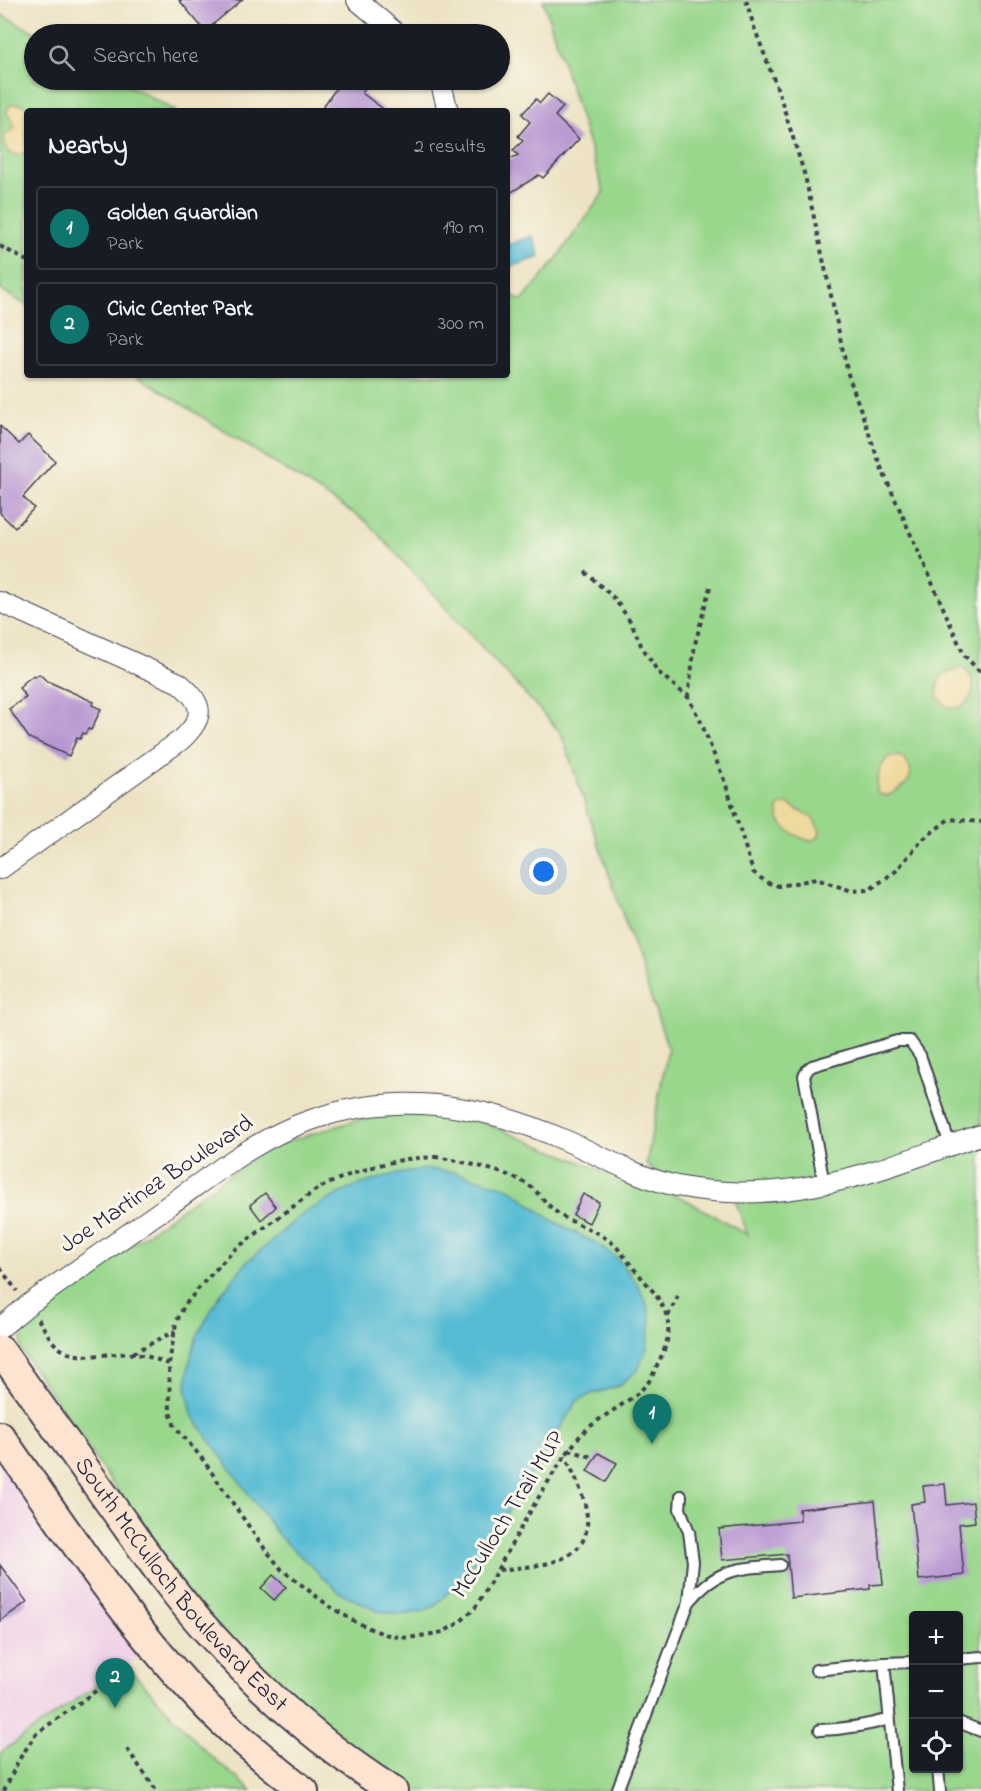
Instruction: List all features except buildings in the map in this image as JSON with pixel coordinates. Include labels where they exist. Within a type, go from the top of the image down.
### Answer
[{"type":"main road","name":"South McCulloch Boulevard East","points":[[0,1350],[156,1567],[209,1633],[257,1684],[296,1718],[340,1754],[393,1791]]},
{"type":"main road","points":[[0,1436],[115,1598],[170,1667],[222,1722],[304,1791]]},
{"type":"street","points":[[357,0],[385,24]]},
{"type":"street","points":[[443,90],[447,108]]},
{"type":"street","points":[[0,602],[179,683],[188,691],[200,709],[199,718],[192,730],[181,740],[0,869]]},
{"type":"street","name":"Joe Martinez Boulevard","points":[[0,1328],[28,1305],[254,1146],[314,1119],[376,1104],[408,1102],[440,1104],[502,1116],[540,1129],[627,1168],[677,1185],[732,1192],[785,1190],[824,1184],[981,1135]]},
{"type":"lane","points":[[824,1184],[804,1076],[812,1066],[897,1041],[910,1041],[920,1055],[950,1145]]},
{"type":"lane","points":[[617,1791],[689,1602],[693,1562],[688,1532],[680,1509],[681,1496]]},
{"type":"lane","points":[[689,1602],[713,1578],[728,1571],[780,1565]]},
{"type":"lane","points":[[963,1659],[981,1657]]},
{"type":"lane","points":[[816,1670],[909,1662]]},
{"type":"lane","points":[[884,1663],[897,1791]]},
{"type":"lane","points":[[820,1730],[876,1724],[890,1719]]},
{"type":"lane","points":[[963,1724],[981,1731]]},
{"type":"lane","points":[[938,1773],[940,1791]]},
{"type":"path","points":[[746,0],[804,176],[848,374],[880,465],[964,655],[981,673]]},
{"type":"path","points":[[0,246],[24,259]]},
{"type":"path","points":[[585,572],[614,598],[631,622],[641,645],[658,672],[688,698],[701,722],[726,784],[753,872],[766,882],[778,886],[816,879],[852,891],[869,890],[896,871],[922,840],[949,819],[981,822]]},
{"type":"path","points":[[688,698],[695,644],[710,587]]},
{"type":"path","name":"McCulloch Trail MUP","points":[[435,1156],[459,1160],[518,1179],[530,1186],[549,1207],[561,1216],[599,1234],[612,1243],[662,1303],[668,1317],[665,1351],[649,1383],[636,1396],[602,1417],[581,1434],[545,1486],[475,1608],[459,1623],[443,1632],[409,1638],[392,1636],[345,1616],[282,1570],[261,1544],[201,1457],[175,1427],[170,1412],[169,1364],[175,1331],[184,1306],[234,1250],[317,1188],[379,1165],[435,1156]]},
{"type":"path","points":[[0,1268],[56,1346],[69,1353],[84,1356],[132,1353],[169,1364]]},
{"type":"path","points":[[668,1317],[678,1296]]},
{"type":"path","points":[[132,1353],[175,1331]]},
{"type":"path","points":[[569,1450],[595,1458]]},
{"type":"path","points":[[498,1570],[550,1562],[567,1556],[579,1546],[588,1523],[586,1506],[578,1482],[565,1456]]},
{"type":"path","points":[[4,1791],[18,1761],[36,1734],[104,1685]]},
{"type":"path","points":[[127,1749],[157,1791]]},
{"type":"shaded area","points":[[0,1436],[154,1647],[0,1753]]},
{"type":"green space","points":[[543,0],[981,0],[981,1791],[416,1791],[396,1782],[278,1692],[186,1591],[21,1350],[22,1324],[266,1148],[374,1115],[427,1113],[476,1120],[616,1176],[683,1198],[748,1235],[732,1192],[677,1185],[646,1165],[668,1048],[561,733],[366,521],[141,378],[510,378],[510,295],[522,301],[555,261],[604,192]],"holes":[[[509,1188],[550,1219],[597,1244],[638,1370],[618,1386],[577,1401],[484,1549],[218,1298],[245,1264],[305,1212]]]},
{"type":"green space","points":[[0,14],[24,27],[24,90],[137,90],[170,108],[24,108],[24,304],[0,289]]},
{"type":"green space","points":[[126,1665],[205,1751],[252,1791],[0,1791],[0,1753]]},
{"type":"sand","points":[[13,104],[28,108],[24,108],[24,153],[19,156],[7,151],[4,143],[4,136],[15,127],[7,113],[8,107]]},
{"type":"sand","points":[[962,668],[972,678],[972,692],[966,703],[960,707],[951,708],[937,697],[938,684],[941,676]]},
{"type":"sand","points":[[899,756],[910,768],[909,779],[887,796],[877,793],[882,765],[888,757]]},
{"type":"sand","points":[[787,804],[813,818],[820,831],[818,838],[810,841],[804,839],[782,825],[778,813],[779,806]]},
{"type":"water","points":[[533,236],[540,257],[510,267],[510,244]]},
{"type":"water","points":[[425,1169],[454,1172],[509,1188],[550,1219],[597,1244],[617,1258],[636,1282],[651,1319],[647,1348],[638,1370],[618,1386],[577,1401],[484,1549],[461,1579],[435,1606],[421,1612],[402,1615],[377,1611],[339,1592],[279,1536],[193,1417],[186,1388],[190,1360],[197,1336],[218,1298],[245,1264],[305,1212],[353,1187],[387,1176]]},
{"type":"place","name":"Golden Guardian","points":[[652,1444]]},
{"type":"place","name":"Civic Center Park","points":[[115,1708]]}]
